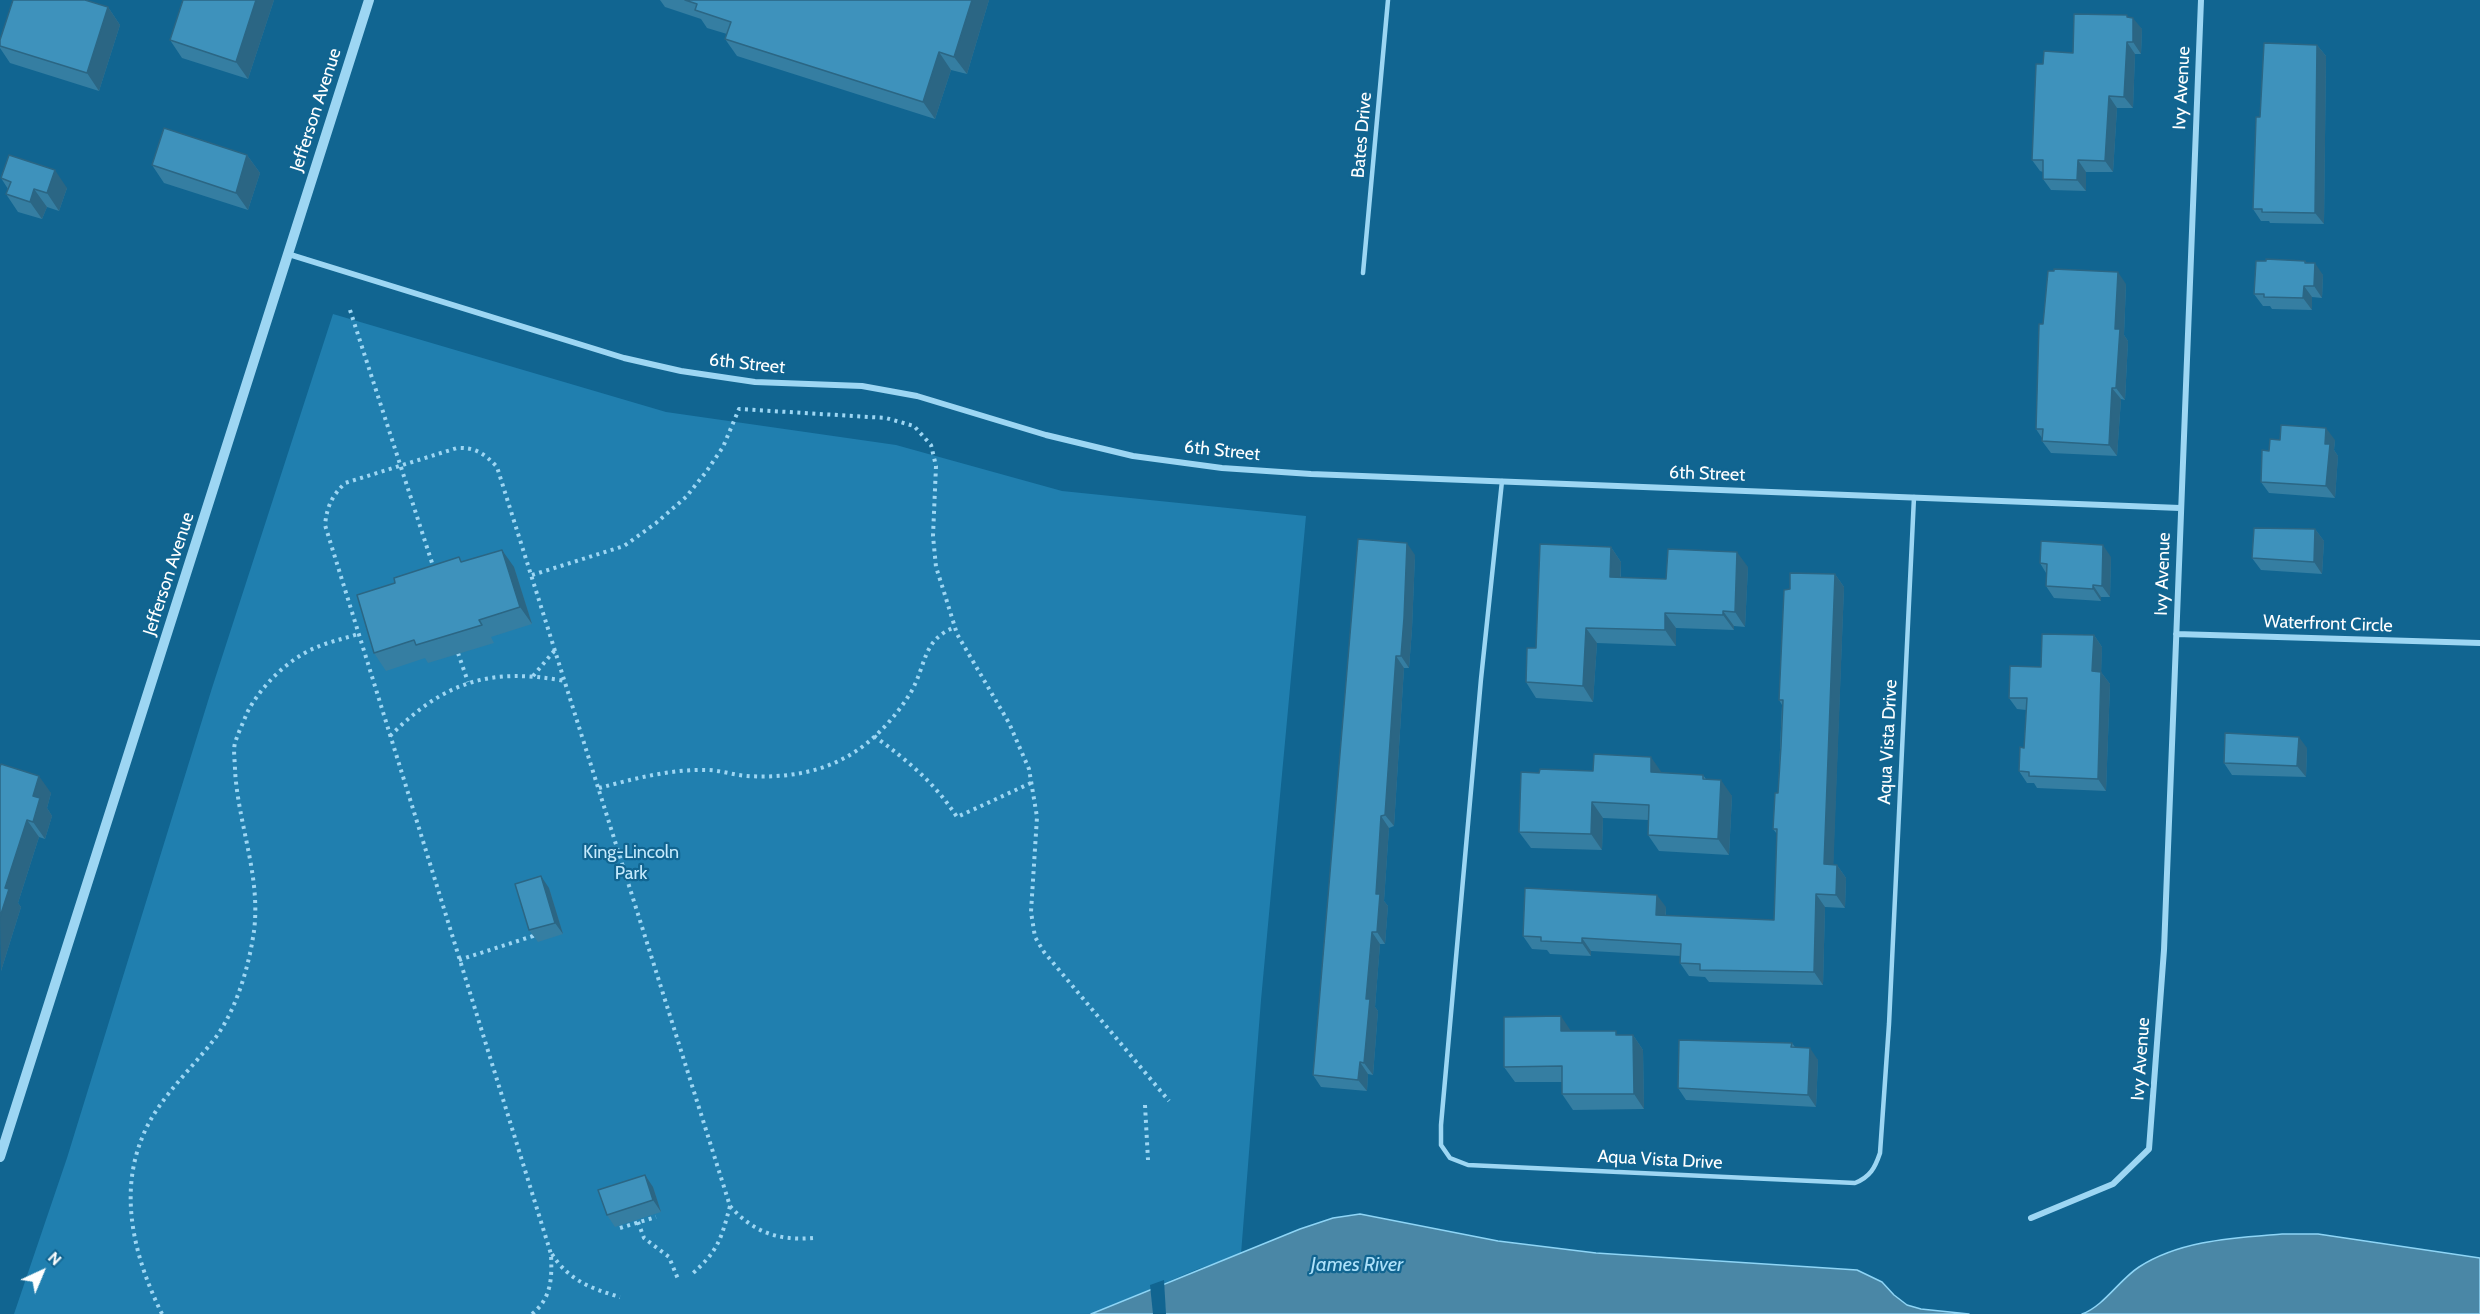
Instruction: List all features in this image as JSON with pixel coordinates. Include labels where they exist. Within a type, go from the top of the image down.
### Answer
[{"type":"street","name":"Jefferson Avenue","points":[[0,1157],[369,0]]},
{"type":"street","name":"Ivy Avenue","points":[[2031,1218],[2113,1184],[2149,1149],[2164,950],[2202,0]]},
{"type":"street","name":"6th Street","points":[[288,254],[624,358],[681,371],[755,381],[862,386],[917,396],[1068,441],[1133,456],[1222,468],[2180,508]]},
{"type":"street","name":"Waterfront Circle","points":[[2176,634],[2480,643]]},
{"type":"lane","name":"Bates Drive","points":[[1363,273],[1388,0]]},
{"type":"lane","name":"Aqua Vista Drive","points":[[1502,481],[1480,679],[1463,895],[1443,1095],[1441,1146],[1450,1158],[1468,1165],[1854,1182],[1866,1178],[1874,1169],[1880,1153],[1889,1024],[1914,496]]},
{"type":"path","points":[[350,310],[436,574]]},
{"type":"path","points":[[532,575],[624,546],[656,523],[686,497],[706,472],[723,447],[739,409],[886,418],[914,426],[931,445],[936,466],[933,536],[936,567],[955,627],[1009,723],[1029,769],[1037,817],[1031,912],[1035,937],[1044,952],[1169,1101]]},
{"type":"path","points":[[532,1314],[537,1310],[552,1283],[551,1254],[325,525],[327,507],[334,494],[345,483],[457,448],[469,447],[484,454],[497,467],[730,1206],[748,1224],[762,1233],[794,1240],[813,1238]]},
{"type":"path","points":[[599,789],[634,779],[706,770],[774,777],[807,772],[846,757],[874,736],[898,711],[911,691],[932,643],[940,633],[955,627]]},
{"type":"path","points":[[162,1314],[146,1281],[131,1223],[131,1174],[143,1137],[155,1112],[217,1035],[227,1018],[240,986],[254,933],[257,902],[249,848],[236,792],[234,745],[248,711],[262,691],[294,660],[314,648],[358,634]]},
{"type":"path","points":[[533,676],[555,650]]},
{"type":"path","points":[[458,653],[468,682]]},
{"type":"path","points":[[390,736],[410,716],[437,697],[468,682],[519,675],[565,681]]},
{"type":"path","points":[[874,736],[911,763],[940,791],[957,817],[1031,783]]},
{"type":"path","points":[[459,960],[533,936],[529,924]]},
{"type":"path","points":[[1145,1105],[1148,1160]]},
{"type":"path","points":[[691,1275],[715,1252],[723,1235],[730,1206]]},
{"type":"path","points":[[620,1228],[656,1217]]},
{"type":"path","points":[[638,1222],[644,1238],[669,1257],[678,1279]]},
{"type":"path","points":[[551,1254],[568,1274],[585,1285],[620,1297]]},
{"type":"green space","name":"King-Lincoln Park","points":[[333,314],[666,412],[896,445],[1062,491],[1306,516],[1261,1000],[1241,1254],[1198,1269],[1091,1314],[14,1314],[67,1158],[212,688]]},
{"type":"water","name":"James River","points":[[1360,1214],[1498,1241],[1596,1253],[1857,1270],[1882,1282],[1907,1305],[1921,1309],[1969,1314],[1091,1314],[1300,1229],[1333,1218]]},
{"type":"water","points":[[2282,1234],[2318,1234],[2480,1258],[2480,1314],[2082,1314],[2097,1305],[2139,1267],[2172,1251],[2208,1242]]},
{"type":"pier","points":[[1164,1280],[1166,1314],[1153,1314],[1150,1285]]},
{"type":"building","points":[[13,0],[85,0],[108,7],[87,73],[0,46]]},
{"type":"building","points":[[183,0],[256,0],[236,62],[170,40]]},
{"type":"building","points":[[685,0],[972,0],[954,57],[939,52],[923,102],[725,39],[731,22],[695,10],[697,4]]},
{"type":"building","points":[[2074,14],[2127,15],[2133,18],[2133,42],[2127,42],[2124,97],[2109,96],[2105,161],[2078,160],[2077,180],[2043,179],[2043,160],[2032,160],[2036,64],[2043,64],[2044,51],[2073,53]]},
{"type":"building","points":[[2264,43],[2317,45],[2315,213],[2262,212],[2262,209],[2253,209],[2256,117],[2260,117]]},
{"type":"building","points":[[164,128],[247,155],[236,193],[152,165]]},
{"type":"building","points":[[9,155],[55,170],[47,193],[34,189],[30,202],[6,194],[11,182],[1,178]]},
{"type":"building","points":[[2266,259],[2315,263],[2314,286],[2304,286],[2303,298],[2264,297],[2264,294],[2254,294],[2256,261],[2266,261]]},
{"type":"building","points":[[2054,269],[2118,272],[2115,329],[2120,329],[2116,388],[2112,388],[2109,445],[2042,441],[2043,429],[2036,429],[2039,324],[2043,324],[2048,271],[2054,271]]},
{"type":"building","points":[[2281,425],[2326,428],[2325,444],[2330,444],[2326,486],[2261,482],[2262,450],[2269,451],[2270,439],[2280,440]]},
{"type":"building","points":[[2254,528],[2315,529],[2314,562],[2252,558]]},
{"type":"building","points":[[1358,539],[1407,543],[1401,656],[1396,656],[1385,815],[1381,816],[1376,894],[1380,894],[1377,932],[1372,932],[1366,999],[1370,999],[1364,1063],[1360,1062],[1358,1080],[1313,1075]]},
{"type":"building","points":[[2041,541],[2103,545],[2102,586],[2093,585],[2093,589],[2046,586],[2047,564],[2040,563]]},
{"type":"building","points":[[1540,544],[1611,547],[1610,577],[1666,579],[1668,549],[1737,552],[1735,612],[1723,611],[1723,615],[1665,613],[1665,630],[1586,628],[1583,686],[1526,682],[1527,648],[1536,648]]},
{"type":"building","points":[[502,550],[520,607],[479,620],[482,625],[416,645],[414,640],[374,653],[357,595],[395,583],[394,578],[459,557],[461,562]]},
{"type":"building","points":[[1790,573],[1835,574],[1824,864],[1837,865],[1836,895],[1816,894],[1814,972],[1700,970],[1700,964],[1680,963],[1681,944],[1582,938],[1582,943],[1541,941],[1541,937],[1523,936],[1525,888],[1657,895],[1656,915],[1774,920],[1777,829],[1773,829],[1781,746],[1783,700],[1779,700],[1784,590],[1790,589]]},
{"type":"building","points":[[2042,634],[2094,635],[2092,671],[2101,672],[2098,779],[2029,776],[2029,772],[2019,771],[2020,747],[2024,748],[2027,698],[2009,698],[2010,666],[2041,667]]},
{"type":"building","points":[[2225,733],[2299,737],[2297,766],[2224,763]]},
{"type":"building","points":[[1594,754],[1651,757],[1651,772],[1703,775],[1703,779],[1721,780],[1718,839],[1648,835],[1649,805],[1592,802],[1591,834],[1519,832],[1521,772],[1539,773],[1540,769],[1593,771]]},
{"type":"building","points":[[1,764],[39,776],[33,796],[40,798],[33,822],[27,820],[5,888],[9,889],[0,917],[0,767]]},
{"type":"building","points":[[541,876],[555,923],[529,930],[515,884]]},
{"type":"building","points":[[1561,1016],[1561,1031],[1616,1031],[1616,1035],[1633,1035],[1634,1094],[1562,1094],[1562,1066],[1504,1067],[1504,1017]]},
{"type":"building","points":[[1679,1040],[1792,1043],[1791,1047],[1810,1048],[1808,1095],[1678,1088]]},
{"type":"building","points":[[645,1175],[653,1200],[607,1215],[598,1190]]}]
